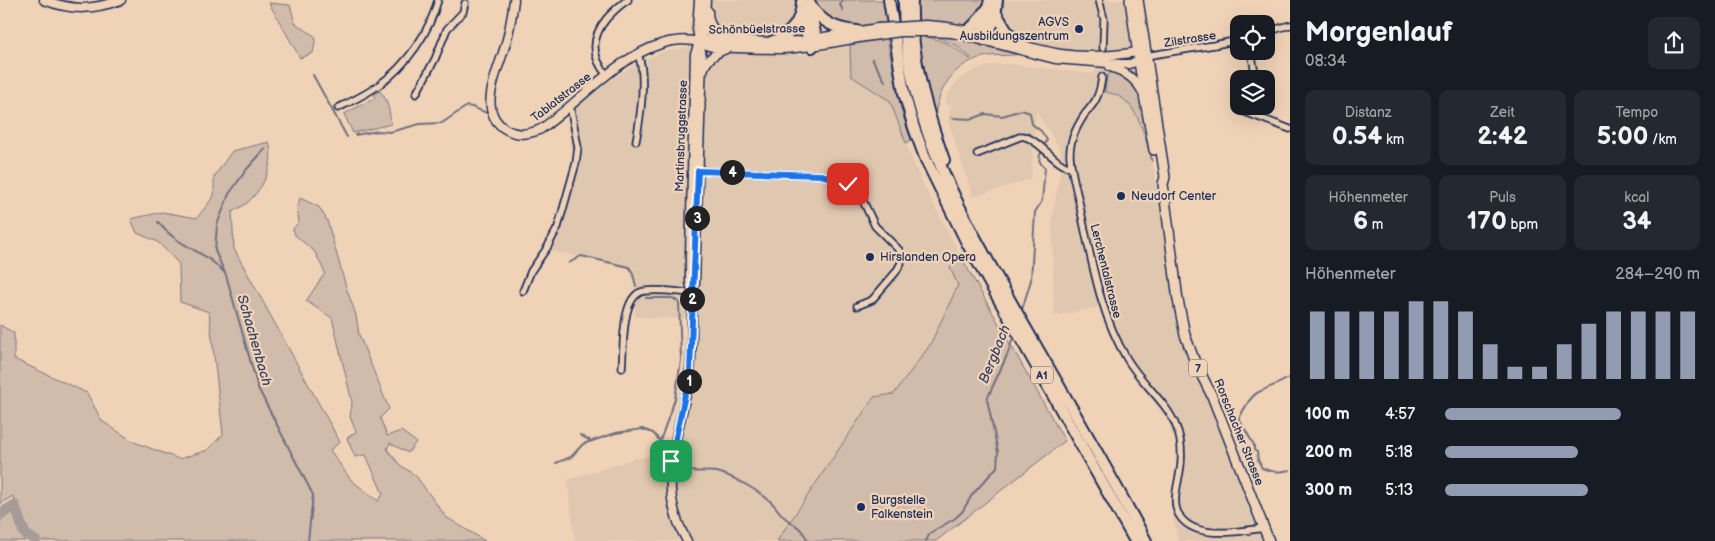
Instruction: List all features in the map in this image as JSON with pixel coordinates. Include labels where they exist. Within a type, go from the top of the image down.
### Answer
[{"type":"highway","name":"A1","points":[[889,0],[898,62],[907,105],[916,136],[949,209],[1136,541]]},
{"type":"highway","name":"A1","points":[[896,0],[898,62]]},
{"type":"highway","name":"A1","points":[[904,0],[909,64],[917,99],[934,154],[964,218],[1146,541]]},
{"type":"highway","name":"A1","points":[[912,0],[914,39],[920,80],[929,116],[964,218]]},
{"type":"highway","points":[[969,30],[980,18],[990,0]]},
{"type":"highway","points":[[985,36],[990,0]]},
{"type":"highway","points":[[985,36],[993,26],[996,14],[996,0]]},
{"type":"highway","points":[[806,2],[827,24],[857,31]]},
{"type":"highway","points":[[806,2],[812,42]]},
{"type":"highway","points":[[770,42],[781,38],[794,28],[806,2]]},
{"type":"highway","points":[[996,14],[1006,30],[1018,43]]},
{"type":"main road","points":[[44,0],[67,7],[86,9],[121,0]]},
{"type":"main road","name":"Tablatstrasse","points":[[514,0],[506,44],[490,96],[493,114],[501,126],[517,134],[527,134],[541,129],[607,75],[652,47],[679,40],[699,42]]},
{"type":"main road","name":"Martinsbruggstrasse","points":[[687,541],[676,517],[670,478],[675,441],[690,371],[692,291],[690,283],[690,254],[702,54],[697,29],[699,0]]},
{"type":"main road","name":"Martinsbruggstrasse","points":[[696,172],[695,54],[704,29],[707,0]]},
{"type":"main road","name":"Martinsbruggstrasse","points":[[701,83],[707,61],[731,44],[712,28],[708,20],[707,0]]},
{"type":"main road","name":"Rorschacher Strasse","points":[[1130,0],[1165,178],[1163,184],[1178,300],[1185,335],[1195,362],[1212,396],[1269,541]]},
{"type":"main road","name":"Rorschacher Strasse","points":[[1138,0],[1144,95],[1159,180],[1163,184]]},
{"type":"main road","name":"Schönbüelstrasse","points":[[731,44],[783,48],[857,31],[926,28],[969,30],[1055,59],[1101,64],[1128,64],[1141,56]]},
{"type":"main road","name":"Schönbüelstrasse","points":[[926,28],[952,34],[985,36],[1075,56],[1141,56]]},
{"type":"main road","name":"Schönbüelstrasse","points":[[699,42],[710,47],[770,42],[812,42],[878,31]]},
{"type":"main road","points":[[1101,64],[1125,73],[1140,87],[1144,95]]},
{"type":"street","points":[[338,108],[379,85],[410,55],[430,24],[438,0]]},
{"type":"street","points":[[607,75],[597,61],[595,38],[603,24],[628,0]]},
{"type":"street","points":[[1099,0],[1104,19],[1103,48]]},
{"type":"street","points":[[416,94],[436,59],[447,29],[463,12],[465,3]]},
{"type":"street","points":[[1275,29],[1290,25]]},
{"type":"street","name":"Zilstrasse","points":[[1141,56],[1230,42]]},
{"type":"street","points":[[636,141],[641,113],[642,78],[638,55]]},
{"type":"street","name":"Lerchentalstrasse","points":[[1102,77],[1096,100],[1075,132],[1070,155],[1097,285],[1107,319],[1128,362],[1165,407],[1178,432],[1181,446],[1181,463],[1175,501],[1180,517],[1186,523],[1205,532],[1264,528]]},
{"type":"street","points":[[523,290],[531,271],[547,248],[558,227],[576,163],[578,147],[570,105]]},
{"type":"street","points":[[1253,115],[1290,129]]},
{"type":"street","points":[[976,154],[1022,136],[1064,165],[1072,168]]},
{"type":"street","points":[[696,172],[820,175],[838,179],[852,188],[875,226],[899,250],[902,258],[899,268],[872,300],[857,306]]},
{"type":"street","points":[[622,368],[626,312],[633,297],[644,290],[692,291]]},
{"type":"shaded area","points":[[694,0],[798,0],[798,56],[856,45],[890,101],[918,174],[960,255],[950,268],[958,285],[930,345],[894,394],[874,397],[777,541],[575,541],[567,480],[636,458],[667,456],[680,400],[686,360],[687,319],[635,317],[634,267],[547,250],[572,162],[567,115],[600,87],[637,63],[662,52],[689,47],[688,41]]},
{"type":"shaded area","points":[[813,0],[886,0],[887,23],[858,26],[832,22],[815,6]]},
{"type":"shaded area","points":[[917,0],[986,0],[980,15],[967,25],[916,20]]},
{"type":"shaded area","points":[[1001,0],[1126,0],[1138,91],[1147,123],[1172,295],[1180,336],[1191,364],[1209,398],[1263,541],[1178,541],[1170,501],[1178,455],[1168,420],[1120,357],[1099,307],[1054,316],[1052,220],[1061,167],[1061,151],[1036,111],[1031,179],[973,197],[948,121],[951,105],[945,105],[947,95],[958,80],[977,69],[997,64],[1095,74],[1095,52],[1077,52],[1035,44],[1013,33],[1005,23]]},
{"type":"shaded area","points":[[269,3],[290,5],[295,23],[316,37],[313,53],[300,58]]},
{"type":"shaded area","points":[[933,35],[979,43],[1020,54],[989,56],[967,63],[959,69],[951,76],[940,95],[935,118],[924,83],[918,36],[939,40],[971,58],[957,46]]},
{"type":"shaded area","points":[[887,38],[901,109],[911,140],[906,143],[890,101],[851,76],[850,45]]},
{"type":"shaded area","points":[[1112,71],[1127,77],[1134,83],[1139,93],[1146,116],[1152,162],[1141,126],[1132,109],[1127,102],[1118,96],[1105,92],[1107,76]]},
{"type":"shaded area","points":[[380,91],[387,102],[391,124],[353,133],[344,114],[375,98],[374,94]]},
{"type":"shaded area","points":[[269,142],[271,158],[264,182],[248,202],[232,212],[234,249],[340,442],[330,450],[351,480],[378,501],[383,494],[366,455],[355,457],[347,438],[356,432],[350,417],[352,402],[332,318],[306,301],[325,273],[315,252],[295,235],[293,229],[299,222],[297,209],[300,198],[319,207],[327,220],[356,315],[359,335],[389,409],[380,418],[387,436],[401,431],[416,442],[408,453],[390,443],[387,449],[400,465],[416,476],[446,517],[485,541],[27,541],[29,531],[13,496],[0,504],[0,325],[14,333],[14,359],[87,393],[102,421],[134,442],[179,459],[208,450],[223,434],[209,312],[180,302],[179,264],[158,242],[137,233],[131,219],[162,212],[197,218],[214,196],[214,177],[232,151]]},
{"type":"shaded area","points":[[960,255],[1065,441],[936,541],[777,541],[874,397],[894,394],[930,345],[958,285],[950,268]]},
{"type":"shaded area","points":[[13,512],[20,534],[25,541],[0,541],[0,520]]},
{"type":"waterway","name":"Bergbach","points":[[843,0],[840,5],[843,10]]},
{"type":"waterway","name":"Bergbach","points":[[872,59],[885,81]]},
{"type":"waterway","points":[[313,75],[347,137]]},
{"type":"waterway","points":[[355,135],[378,131],[390,132],[420,124],[442,123],[467,106],[487,113]]},
{"type":"waterway","name":"Bergbach","points":[[952,118],[972,119],[985,114],[1002,116],[1022,110],[1030,113],[1032,124],[1041,131],[1047,140],[1044,146]]},
{"type":"waterway","name":"Schachenbach","points":[[265,149],[247,169],[229,194],[217,225],[215,251],[226,275],[258,388],[313,495],[308,541]]},
{"type":"waterway","name":"Bergbach","points":[[1021,313],[1031,280],[1035,212],[1042,201],[1045,168],[1039,160],[1042,150]]},
{"type":"waterway","points":[[158,222],[173,237],[207,258],[225,273]]},
{"type":"waterway","points":[[569,263],[581,256],[629,267],[636,286]]},
{"type":"waterway","points":[[646,298],[672,298],[679,302],[681,360],[675,399],[660,441]]},
{"type":"waterway","name":"Bergbach","points":[[926,541],[930,533],[962,512],[972,495],[997,467],[998,452],[987,399],[1008,353],[1014,334]]},
{"type":"waterway","points":[[1290,377],[1254,395],[1239,419],[1254,445],[1254,450],[1257,452],[1262,468],[1276,472],[1290,470]]},
{"type":"waterway","points":[[556,463],[571,457],[583,444],[616,433],[642,429],[653,433],[665,447]]},
{"type":"waterway","points":[[580,435],[591,441]]},
{"type":"waterway","points":[[680,466],[693,471],[717,472],[731,477],[763,495],[784,517],[800,529],[808,541]]},
{"type":"waterway","points":[[0,513],[15,505],[24,533],[36,541]]},
{"type":"tunnel","points":[[1102,77],[1103,48]]},
{"type":"place","name":"AGVS Ausbildungszentrum","points":[[1079,29]]},
{"type":"place","name":"Neudorf Center","points":[[1121,196]]},
{"type":"place","name":"Hirslanden Opera","points":[[870,257]]},
{"type":"place","name":"Burgstelle Falkenstein","points":[[861,507]]},
{"type":"route","points":[[671,461],[690,371],[698,171],[820,175],[838,179],[848,184]]}]
